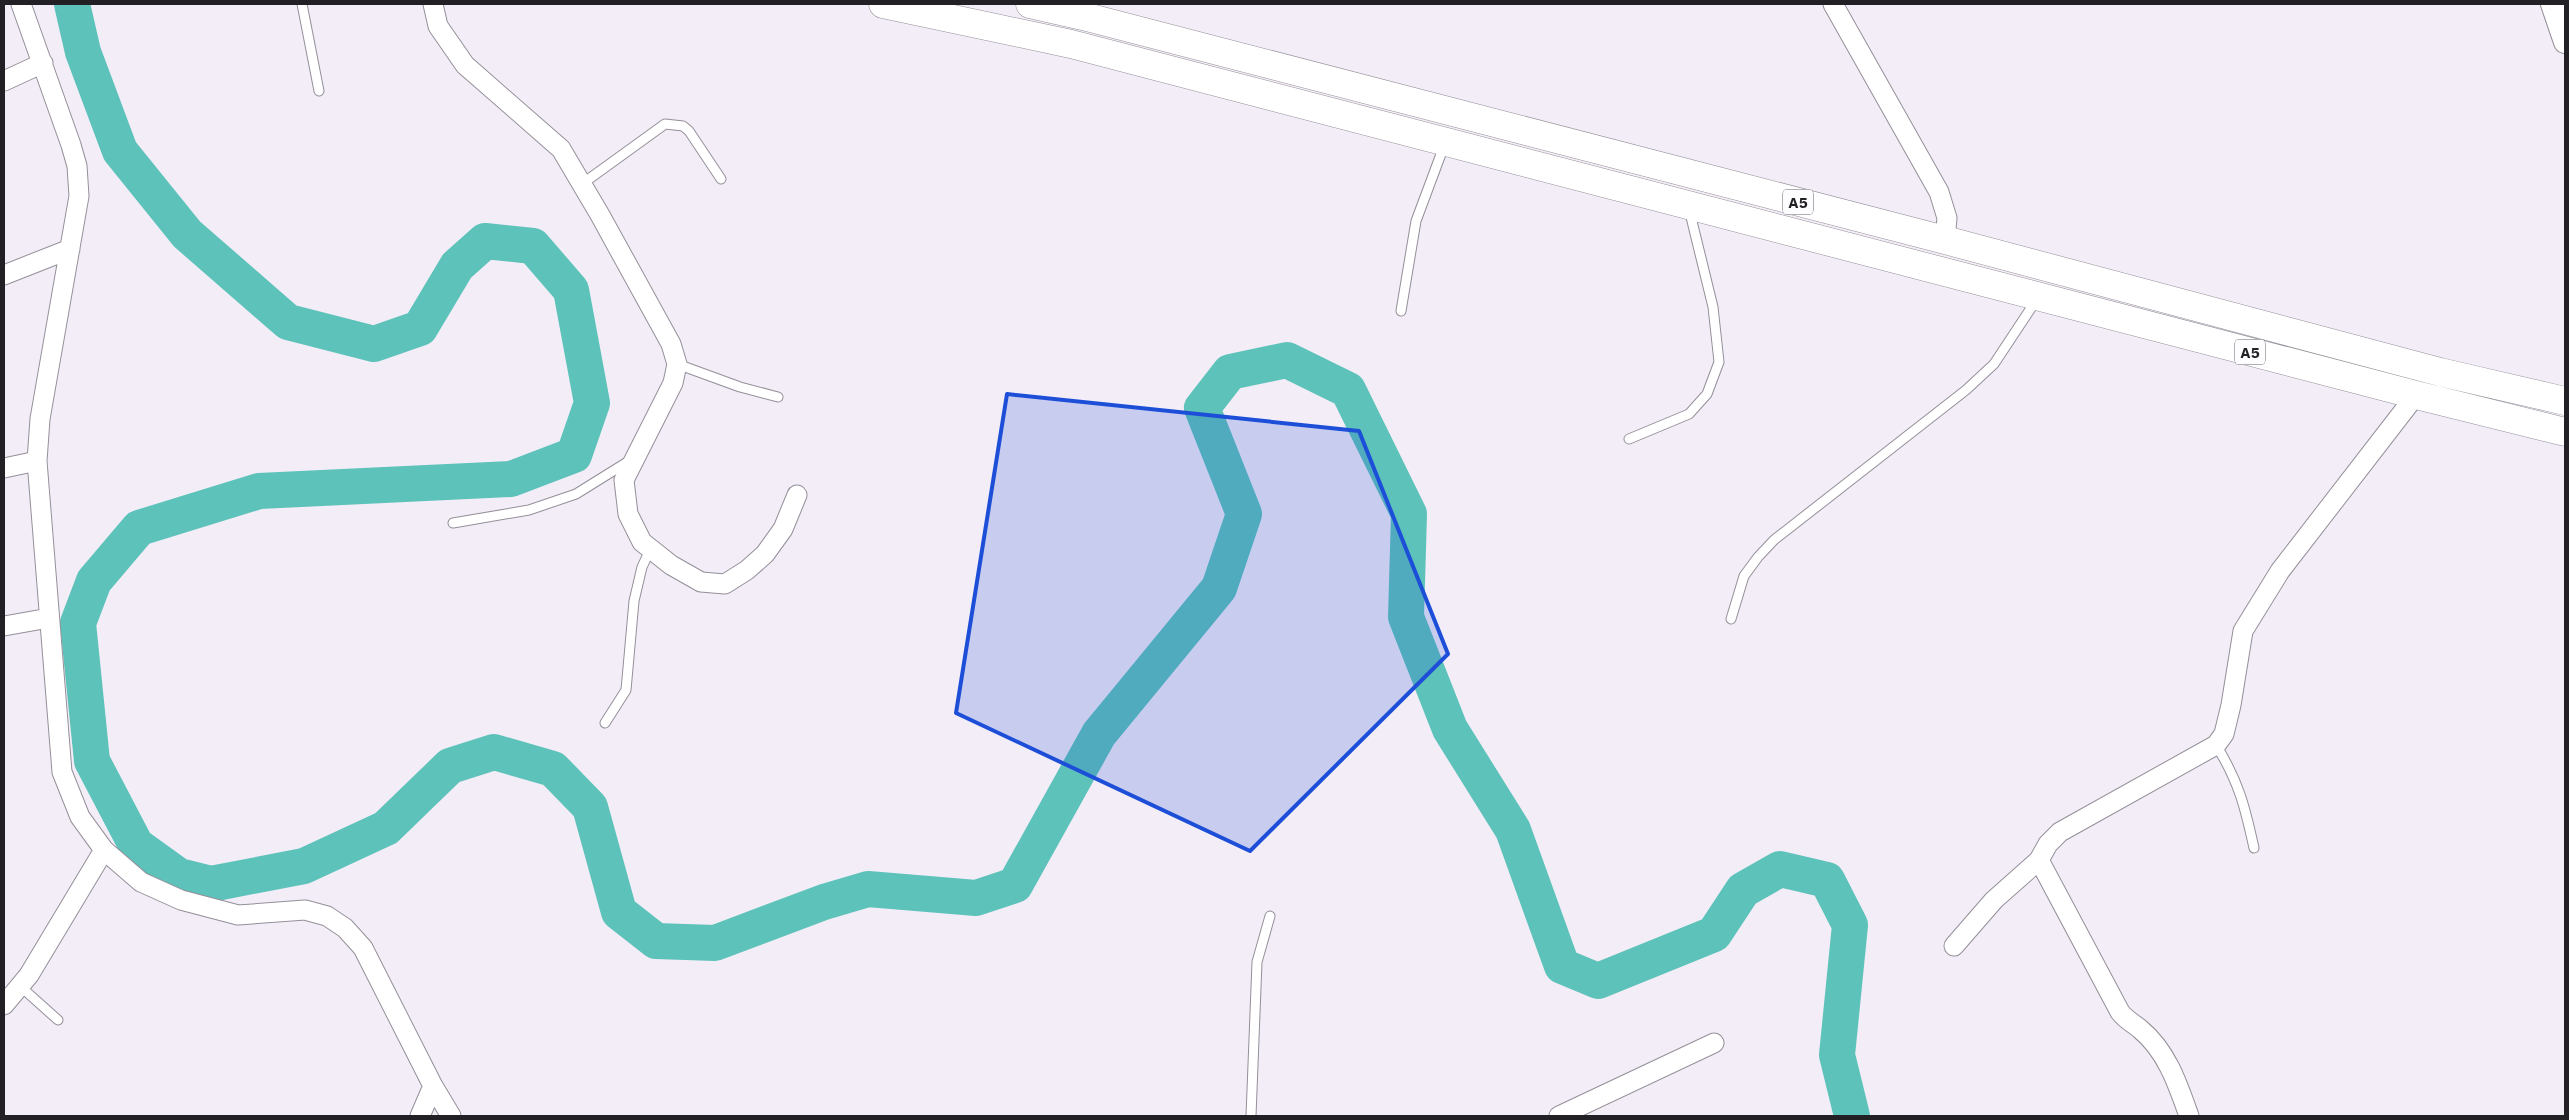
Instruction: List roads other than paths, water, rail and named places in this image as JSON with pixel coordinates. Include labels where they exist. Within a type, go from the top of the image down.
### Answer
[{"type":"highway","name":"A5","points":[[883,4],[1071,44],[2416,395],[2565,432]]},
{"type":"highway","name":"A5","points":[[1030,4],[1083,16],[1945,240],[2440,372],[2565,401]]},
{"type":"street","points":[[22,4],[77,166],[79,196],[40,419],[37,461],[62,772],[80,817],[104,850],[141,882],[181,900],[238,915],[305,910],[327,916],[345,928],[363,948],[433,1086],[451,1116]]},
{"type":"street","points":[[433,4],[438,26],[465,65],[560,149],[582,184],[671,344],[677,364],[673,383],[624,480],[628,514],[642,542],[671,565],[701,582],[725,584],[747,570],[765,554],[783,529],[797,495]]},
{"type":"street","points":[[1834,4],[1939,192],[1947,218],[1945,240]]},
{"type":"street","points":[[2552,4],[2565,42]]},
{"type":"street","points":[[4,81],[43,63]]},
{"type":"street","points":[[4,275],[70,249]]},
{"type":"street","points":[[1954,946],[1994,900],[2038,860],[2048,844],[2060,832],[2216,746],[2224,734],[2244,631],[2280,571],[2416,395]]},
{"type":"street","points":[[4,468],[37,461]]},
{"type":"street","points":[[4,626],[49,618]]},
{"type":"street","points":[[4,1005],[28,975],[104,850]]},
{"type":"street","points":[[2038,860],[2120,1012],[2128,1022],[2140,1029],[2163,1054],[2175,1078],[2189,1116]]},
{"type":"street","points":[[1559,1116],[1714,1043]]},
{"type":"street","points":[[420,1116],[433,1086]]},
{"type":"lane","points":[[302,4],[319,91]]},
{"type":"lane","points":[[582,184],[665,124],[684,126],[690,131],[721,179]]},
{"type":"lane","points":[[1401,311],[1416,221],[1446,141]]},
{"type":"lane","points":[[1629,439],[1689,414],[1707,394],[1719,362],[1712,307],[1688,204]]},
{"type":"lane","points":[[1732,619],[1744,576],[1774,540],[1966,390],[1994,364],[2038,296]]},
{"type":"lane","points":[[677,364],[740,387],[778,397]]},
{"type":"lane","points":[[453,523],[529,510],[576,494],[633,459]]},
{"type":"lane","points":[[604,723],[626,690],[634,601],[642,567],[651,548]]},
{"type":"lane","points":[[2216,746],[2234,773],[2254,848]]},
{"type":"lane","points":[[1251,1116],[1257,962],[1270,916]]},
{"type":"lane","points":[[20,986],[58,1020]]},
{"type":"waterway","points":[[72,4],[83,52],[120,151],[187,234],[288,322],[374,344],[420,328],[457,266],[485,241],[533,246],[571,290],[592,403],[574,455],[511,479],[259,491],[139,528],[94,581],[78,623],[92,761],[136,845],[179,876],[211,884],[304,866],[386,828],[450,766],[494,752],[553,769],[590,807],[619,912],[656,941],[715,943],[824,902],[868,889],[976,898],[1015,885],[1099,734],[1219,588],[1244,514],[1202,408],[1230,372],[1287,360],[1348,390],[1409,514],[1406,617],[1450,729],[1513,830],[1562,966],[1598,981],[1714,934],[1743,890],[1780,869],[1827,880],[1850,925],[1837,1055],[1852,1116]]}]
